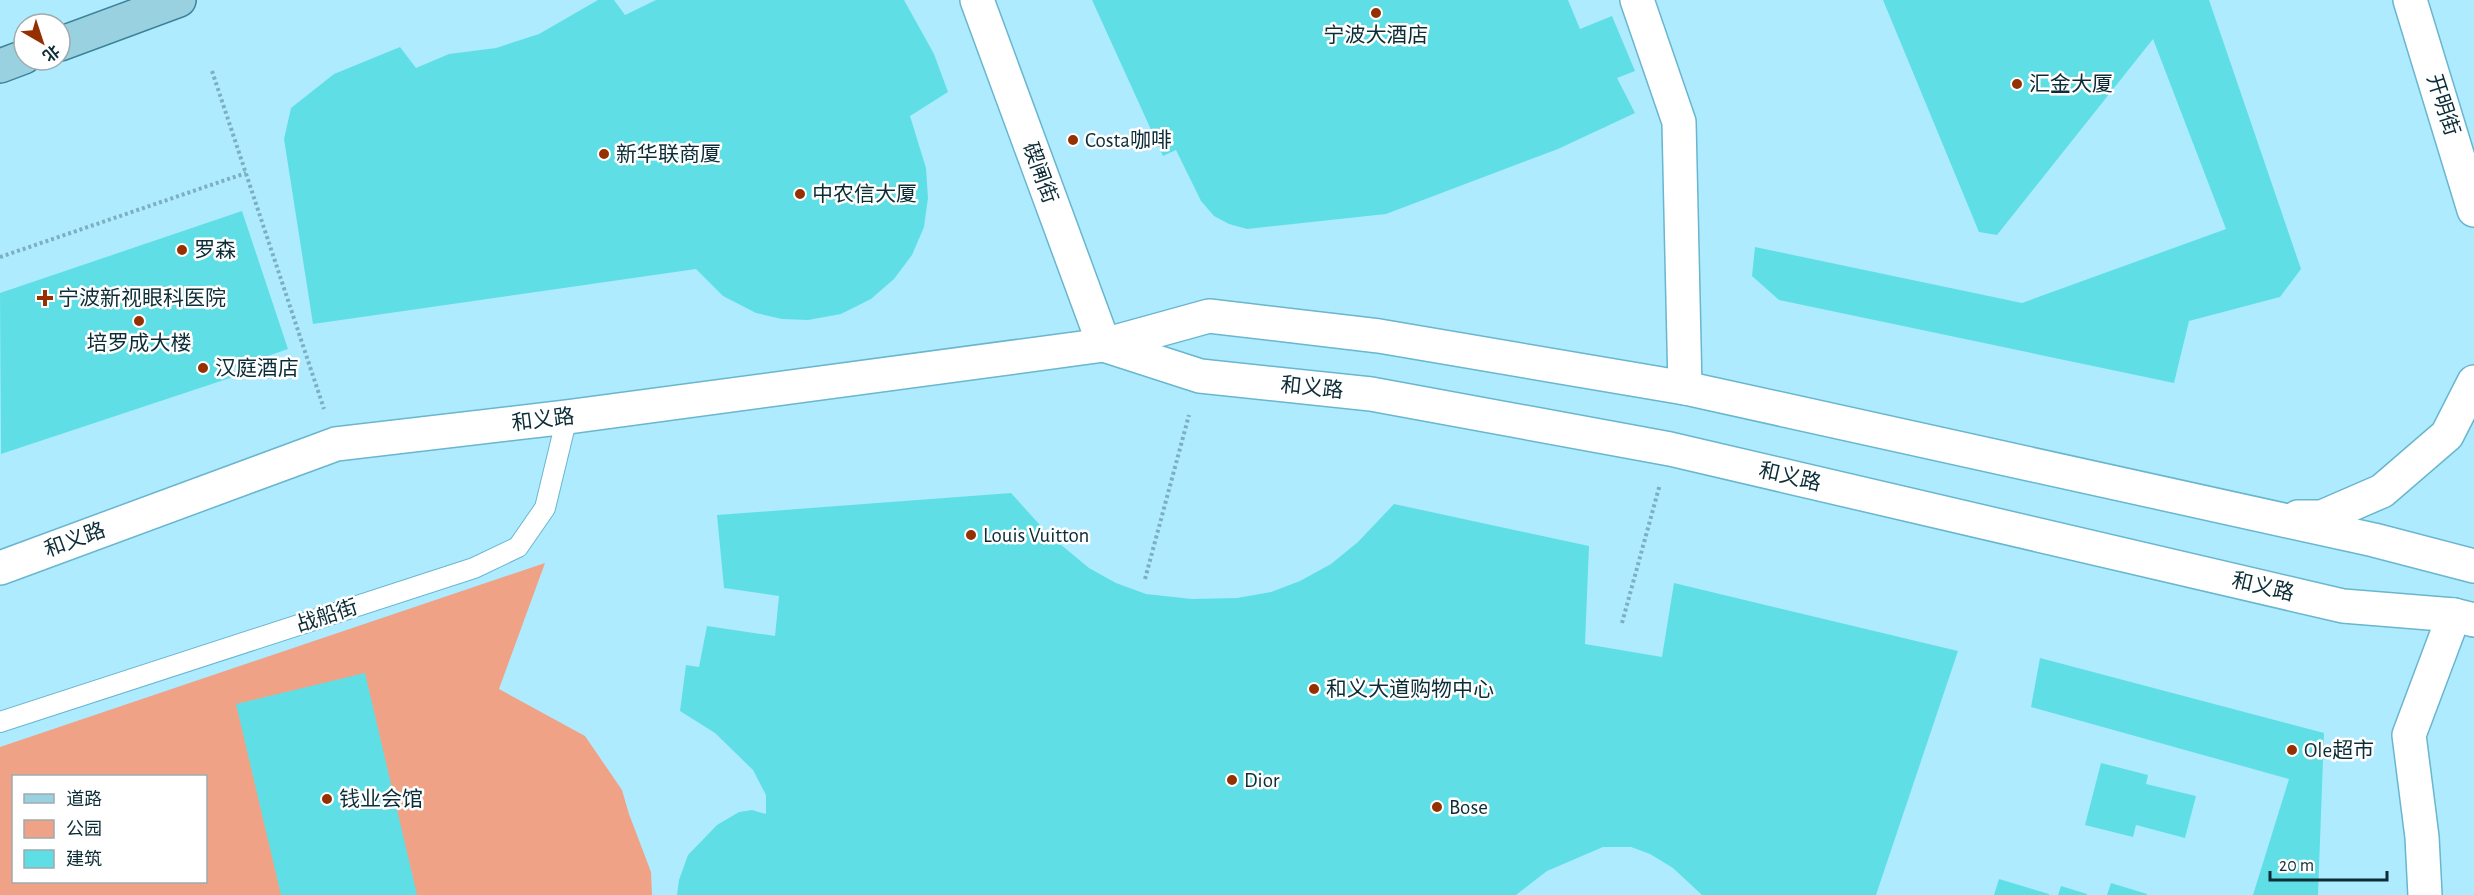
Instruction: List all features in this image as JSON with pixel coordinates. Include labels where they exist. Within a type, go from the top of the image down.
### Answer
[{"type":"main road","points":[[72,40],[179,0]]},
{"type":"main road","name":"碶闸街","points":[[977,0],[1104,345]]},
{"type":"main road","points":[[1637,0],[1679,122],[1685,388]]},
{"type":"main road","name":"开明街","points":[[2410,0],[2474,210]]},
{"type":"main road","name":"和义路","points":[[0,568],[336,444],[567,417],[1104,345],[1209,316],[1379,336],[1685,388],[2374,540],[2474,566]]},
{"type":"main road","name":"和义路","points":[[1104,345],[1200,376],[1371,394],[1670,449],[2343,606],[2464,617]]},
{"type":"main road","points":[[2266,517],[2322,517],[2382,491],[2446,435],[2474,382]]},
{"type":"main road","points":[[2425,895],[2422,837],[2409,735],[2464,617]]},
{"type":"lane","name":"战船街","points":[[0,722],[474,568],[518,548],[545,508],[567,417]]},
{"type":"path","points":[[212,71],[326,415]]},
{"type":"path","points":[[0,257],[246,172]]},
{"type":"path","points":[[1145,579],[1189,414]]},
{"type":"path","points":[[1622,623],[1670,449]]},
{"type":"green space","points":[[545,563],[499,689],[585,736],[622,790],[651,872],[652,895],[0,895],[0,747]]},
{"type":"building","name":"新华联商厦","points":[[598,0],[614,0],[625,15],[656,0],[904,0],[934,54],[948,92],[910,116],[926,168],[928,198],[924,227],[912,255],[894,279],[871,299],[841,314],[808,320],[782,319],[756,313],[723,296],[696,269],[313,324],[284,139],[291,108],[334,74],[400,47],[416,68],[449,54],[496,48],[539,34]]},
{"type":"building","points":[[1092,0],[1568,0],[1580,29],[1612,16],[1635,71],[1617,78],[1635,113],[1558,149],[1386,214],[1247,229],[1229,224],[1214,216],[1201,201],[1176,150],[1163,156]]},
{"type":"building","points":[[1883,0],[2209,0],[2301,269],[2280,297],[2189,321],[2174,383],[1779,300],[1752,276],[1755,247],[2022,303],[2226,229],[2153,39],[1997,235],[1979,232]]},
{"type":"building","name":"培罗成大楼","points":[[242,211],[288,349],[230,369],[233,377],[1,454],[0,293]]},
{"type":"building","name":"和义大道购物中心","points":[[1011,493],[1048,534],[1089,568],[1116,583],[1146,594],[1192,599],[1237,598],[1271,592],[1300,581],[1331,564],[1358,542],[1394,504],[1589,546],[1585,644],[1662,657],[1674,583],[1958,651],[1876,895],[1702,895],[1673,868],[1650,854],[1631,847],[1603,847],[1547,871],[1516,895],[677,895],[679,880],[688,855],[717,825],[739,812],[752,810],[766,814],[766,795],[753,770],[715,733],[680,711],[686,665],[699,667],[707,626],[775,636],[779,596],[724,588],[717,515]]},
{"type":"building","points":[[2040,658],[2324,733],[2318,895],[2253,895],[2289,779],[2031,707]]},
{"type":"building","name":"钱业会馆","points":[[365,673],[417,895],[281,895],[236,704]]},
{"type":"building","points":[[2101,763],[2148,775],[2146,784],[2196,796],[2185,838],[2136,825],[2133,837],[2085,825]]},
{"type":"building","points":[[1999,879],[2049,894],[2049,895],[1994,895]]},
{"type":"building","points":[[2111,883],[2147,894],[2147,895],[2107,895]]},
{"type":"building","points":[[2061,886],[2087,894],[2087,895],[2058,895]]},
{"type":"place","name":"宁波大酒店","points":[[1376,13]]},
{"type":"place","name":"汇金大厦","points":[[2017,84]]},
{"type":"place","name":"Costa咖啡","points":[[1073,140]]},
{"type":"place","name":"新华联商厦","points":[[604,154]]},
{"type":"place","name":"中农信大厦","points":[[800,194]]},
{"type":"place","name":"罗森","points":[[182,250]]},
{"type":"place","name":"宁波新视眼科医院","points":[[45,298]]},
{"type":"place","name":"培罗成大楼","points":[[139,321]]},
{"type":"place","name":"汉庭酒店","points":[[203,368]]},
{"type":"place","name":"Louis Vuitton","points":[[971,535]]},
{"type":"place","name":"和义大道购物中心","points":[[1314,689]]},
{"type":"place","name":"Ole超市","points":[[2292,750]]},
{"type":"place","name":"Dior","points":[[1232,780]]},
{"type":"place","name":"钱业会馆","points":[[327,799]]},
{"type":"place","name":"Bose","points":[[1437,807]]}]
